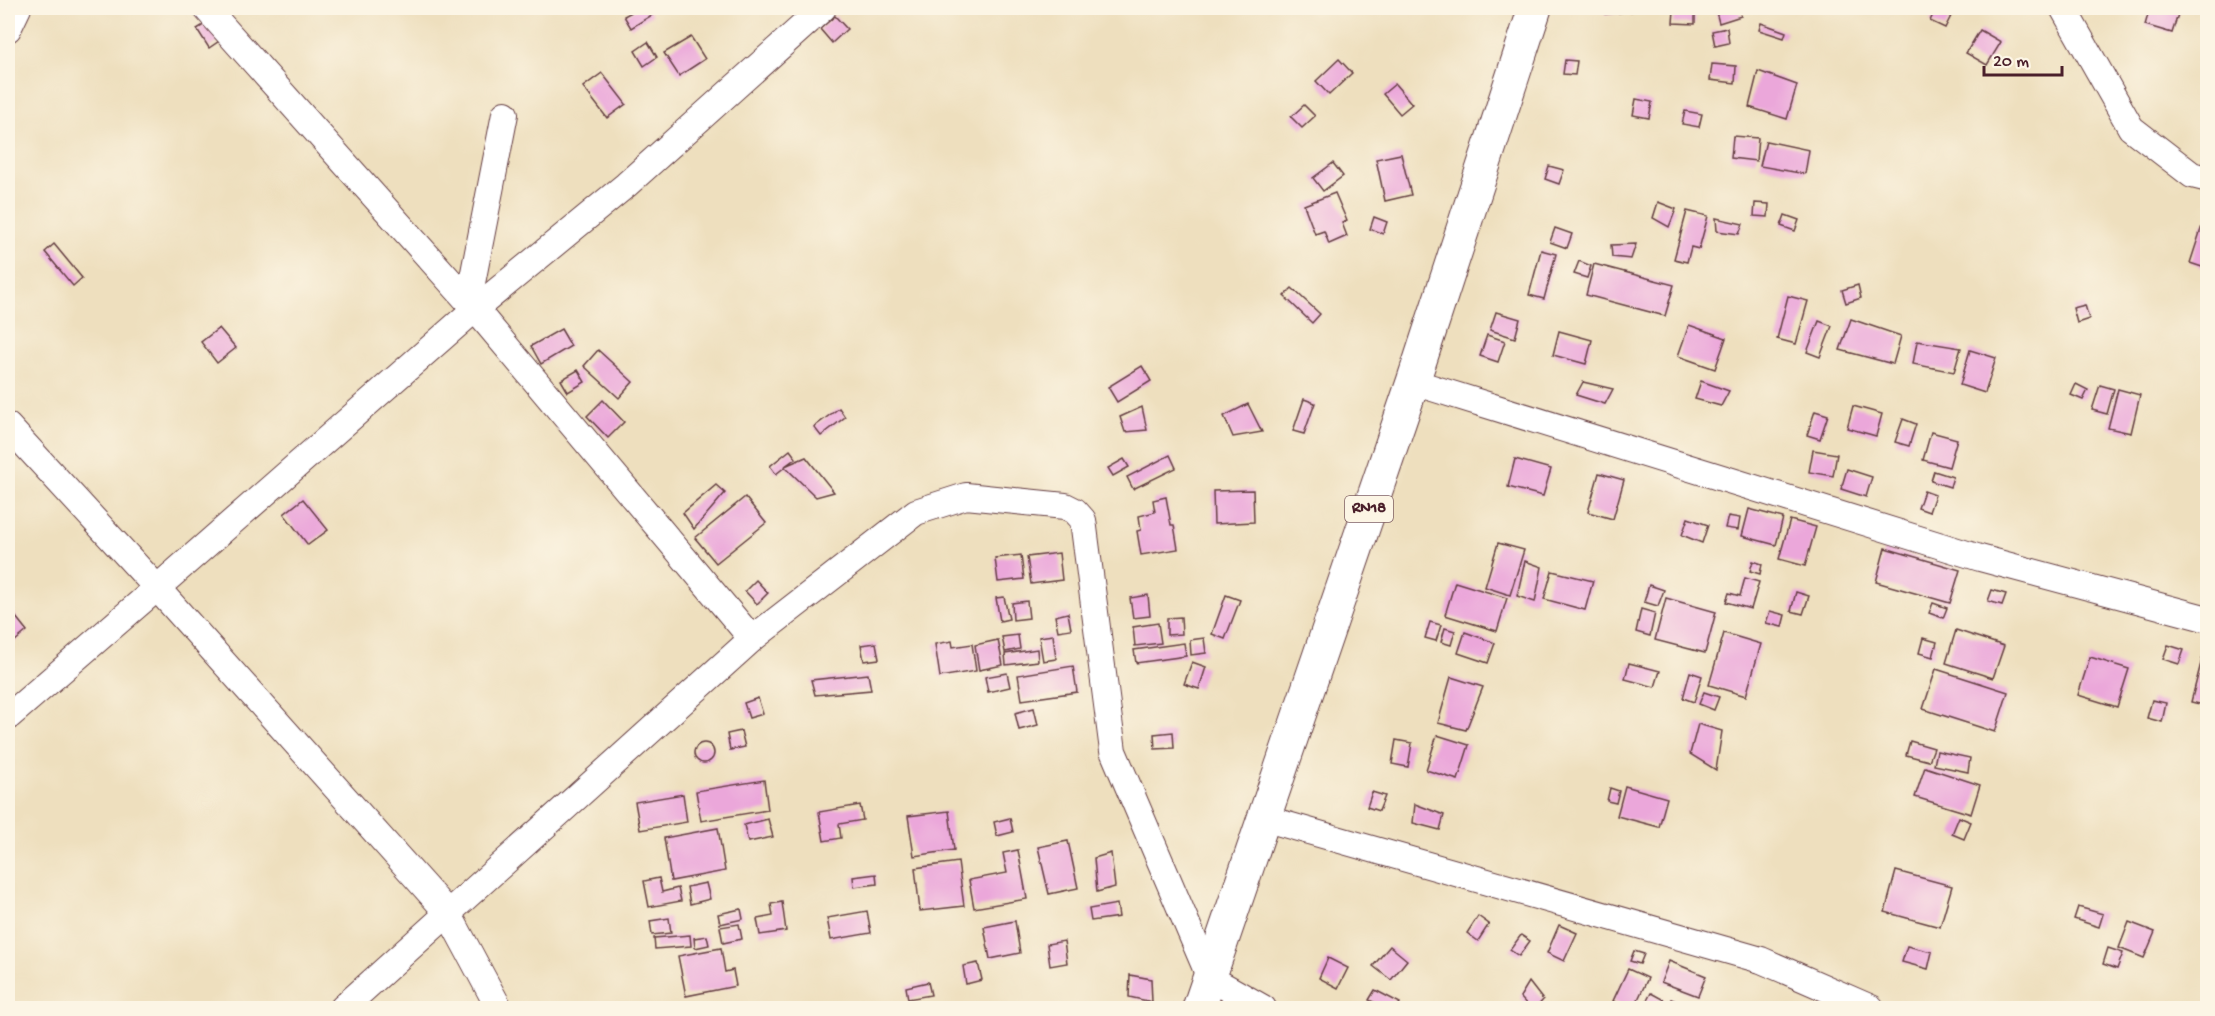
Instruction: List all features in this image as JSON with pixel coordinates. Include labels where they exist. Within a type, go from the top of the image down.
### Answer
[{"type":"main road","name":"RN18","points":[[1199,1008],[1413,382],[1535,8]]},
{"type":"street","points":[[8,29],[18,8]]},
{"type":"street","points":[[206,8],[474,309],[752,639]]},
{"type":"street","points":[[8,717],[474,309],[626,185],[823,8]]},
{"type":"street","points":[[2063,8],[2131,128],[2192,175],[2208,179]]},
{"type":"street","points":[[474,309],[471,288],[505,114]]},
{"type":"street","points":[[1413,382],[1980,558],[2208,619]]},
{"type":"street","points":[[8,426],[157,588],[448,913],[499,1008]]},
{"type":"street","points":[[343,1008],[752,639],[915,512],[966,496],[1065,506],[1075,511],[1083,520],[1113,751],[1210,978],[1263,1008]]},
{"type":"street","points":[[1263,818],[1761,960],[1871,1008]]},
{"type":"building","points":[[639,8],[647,8],[652,15],[631,28],[624,16]]},
{"type":"building","points":[[1604,8],[1634,8],[1635,11],[1605,14]]},
{"type":"building","points":[[1715,8],[1739,8],[1741,16],[1719,23]]},
{"type":"building","points":[[1936,8],[1955,8],[1945,28],[1930,21]]},
{"type":"building","points":[[2150,8],[2180,8],[2172,33],[2145,25]]},
{"type":"building","points":[[1674,10],[1695,10],[1695,24],[1673,23]]},
{"type":"building","points":[[835,16],[847,29],[832,43],[820,29]]},
{"type":"building","points":[[210,21],[222,39],[209,48],[197,29]]},
{"type":"building","points":[[1761,23],[1786,32],[1784,38],[1759,30]]},
{"type":"building","points":[[1727,28],[1729,43],[1715,46],[1712,31]]},
{"type":"building","points":[[1980,30],[2001,42],[1987,65],[1966,53]]},
{"type":"building","points":[[691,37],[705,59],[679,76],[664,53]]},
{"type":"building","points":[[648,42],[657,57],[644,66],[635,51]]},
{"type":"building","points":[[1339,59],[1352,73],[1329,95],[1316,81]]},
{"type":"building","points":[[1565,60],[1577,61],[1575,75],[1563,74]]},
{"type":"building","points":[[1712,64],[1736,66],[1735,83],[1710,80]]},
{"type":"building","points":[[1758,71],[1797,85],[1787,119],[1749,107]]},
{"type":"building","points":[[602,73],[626,104],[607,118],[583,87]]},
{"type":"building","points":[[1395,84],[1412,104],[1400,114],[1383,94]]},
{"type":"building","points":[[1636,99],[1652,102],[1649,118],[1633,115]]},
{"type":"building","points":[[1304,105],[1315,116],[1302,128],[1291,117]]},
{"type":"building","points":[[1685,111],[1702,114],[1699,127],[1682,124]]},
{"type":"building","points":[[1733,136],[1758,138],[1756,161],[1731,158]]},
{"type":"building","points":[[1766,141],[1809,150],[1805,174],[1760,166]]},
{"type":"building","points":[[1401,154],[1411,195],[1385,201],[1376,159]]},
{"type":"building","points":[[1333,163],[1343,176],[1323,191],[1313,178]]},
{"type":"building","points":[[1549,166],[1564,170],[1559,184],[1545,179]]},
{"type":"building","points":[[1335,193],[1347,221],[1342,223],[1347,236],[1329,244],[1324,231],[1315,234],[1304,205]]},
{"type":"building","points":[[1658,202],[1676,209],[1669,227],[1653,218]]},
{"type":"building","points":[[1755,203],[1769,204],[1768,217],[1754,216]]},
{"type":"building","points":[[1687,211],[1708,216],[1699,249],[1691,247],[1687,262],[1674,259]]},
{"type":"building","points":[[1785,215],[1799,220],[1795,231],[1781,226]]},
{"type":"building","points":[[1374,217],[1387,222],[1383,234],[1370,229]]},
{"type":"building","points":[[1716,218],[1743,224],[1739,234],[1717,231]]},
{"type":"building","points":[[2203,223],[2208,224],[2208,269],[2190,263]]},
{"type":"building","points":[[1555,228],[1572,234],[1567,248],[1550,242]]},
{"type":"building","points":[[54,244],[82,278],[73,286],[45,252]]},
{"type":"building","points":[[1636,244],[1631,259],[1612,257],[1611,245]]},
{"type":"building","points":[[1541,250],[1556,254],[1544,299],[1529,295]]},
{"type":"building","points":[[1579,261],[1591,266],[1587,278],[1574,274]]},
{"type":"building","points":[[1594,264],[1674,285],[1665,316],[1586,295]]},
{"type":"building","points":[[1858,285],[1861,298],[1846,303],[1842,290]]},
{"type":"building","points":[[1292,288],[1320,314],[1312,323],[1284,296]]},
{"type":"building","points":[[1788,296],[1808,301],[1796,344],[1777,339]]},
{"type":"building","points":[[2085,305],[2089,319],[2077,323],[2073,308]]},
{"type":"building","points":[[1496,312],[1520,319],[1515,338],[1490,330]]},
{"type":"building","points":[[1851,319],[1901,336],[1893,364],[1840,350]]},
{"type":"building","points":[[1819,321],[1832,326],[1820,357],[1807,352]]},
{"type":"building","points":[[1689,325],[1726,338],[1715,369],[1678,356]]},
{"type":"building","points":[[219,328],[236,348],[217,363],[201,342]]},
{"type":"building","points":[[561,329],[571,346],[541,364],[531,346]]},
{"type":"building","points":[[1559,331],[1592,340],[1586,364],[1553,355]]},
{"type":"building","points":[[1487,335],[1505,341],[1498,362],[1480,356]]},
{"type":"building","points":[[1917,341],[1961,348],[1954,372],[1913,364]]},
{"type":"building","points":[[598,350],[633,382],[619,398],[584,366]]},
{"type":"building","points":[[1970,350],[1996,358],[1985,393],[1960,385]]},
{"type":"building","points":[[1142,366],[1151,381],[1117,402],[1108,387]]},
{"type":"building","points":[[578,370],[585,382],[568,392],[561,380]]},
{"type":"building","points":[[1701,381],[1729,391],[1721,406],[1695,399]]},
{"type":"building","points":[[1583,382],[1613,389],[1605,404],[1576,395]]},
{"type":"building","points":[[2076,384],[2088,390],[2083,400],[2071,395]]},
{"type":"building","points":[[2100,385],[2114,389],[2107,414],[2092,410]]},
{"type":"building","points":[[2118,389],[2140,395],[2131,433],[2108,428]]},
{"type":"building","points":[[1304,399],[1315,403],[1304,434],[1293,431]]},
{"type":"building","points":[[603,400],[624,422],[608,438],[587,416]]},
{"type":"building","points":[[1248,404],[1262,432],[1233,437],[1224,416]]},
{"type":"building","points":[[1853,406],[1882,414],[1876,436],[1847,428]]},
{"type":"building","points":[[1142,407],[1147,430],[1125,432],[1120,417]]},
{"type":"building","points":[[839,408],[845,417],[821,436],[814,427]]},
{"type":"building","points":[[1815,411],[1828,415],[1820,439],[1807,435]]},
{"type":"building","points":[[1903,419],[1916,424],[1909,446],[1895,442]]},
{"type":"building","points":[[1931,432],[1957,439],[1949,467],[1923,460]]},
{"type":"building","points":[[790,450],[796,458],[785,466],[806,457],[834,492],[816,497],[785,467],[776,474],[770,466]]},
{"type":"building","points":[[1813,450],[1837,454],[1833,476],[1809,472]]},
{"type":"building","points":[[1170,455],[1176,468],[1133,489],[1127,477]]},
{"type":"building","points":[[1124,459],[1129,467],[1113,476],[1108,468]]},
{"type":"building","points":[[1515,459],[1551,469],[1543,496],[1508,487]]},
{"type":"building","points":[[1847,469],[1872,477],[1866,497],[1841,489]]},
{"type":"building","points":[[1934,471],[1953,477],[1950,487],[1931,481]]},
{"type":"building","points":[[1599,473],[1624,480],[1613,519],[1588,512]]},
{"type":"building","points":[[716,485],[725,493],[694,529],[683,513]]},
{"type":"building","points":[[1253,490],[1254,522],[1214,524],[1213,491]]},
{"type":"building","points":[[1924,491],[1935,495],[1929,512],[1918,508]]},
{"type":"building","points":[[745,497],[766,523],[716,563],[695,538]]},
{"type":"building","points":[[1166,497],[1178,549],[1141,555],[1137,531],[1141,530],[1139,516],[1155,512],[1153,500]]},
{"type":"building","points":[[303,499],[328,530],[308,545],[284,514]]},
{"type":"building","points":[[1749,509],[1783,518],[1776,545],[1742,536]]},
{"type":"building","points":[[1728,516],[1740,518],[1738,530],[1725,528]]},
{"type":"building","points":[[1688,518],[1708,525],[1702,543],[1682,535]]},
{"type":"building","points":[[1790,520],[1816,527],[1805,566],[1779,559]]},
{"type":"building","points":[[1498,543],[1524,550],[1510,595],[1485,587]]},
{"type":"building","points":[[1885,548],[1960,570],[1950,603],[1876,582]]},
{"type":"building","points":[[1059,553],[1062,580],[1031,584],[1027,557]]},
{"type":"building","points":[[1021,555],[1024,579],[998,582],[995,558]]},
{"type":"building","points":[[1525,561],[1542,567],[1535,602],[1517,596]]},
{"type":"building","points":[[1753,561],[1762,564],[1760,574],[1750,571]]},
{"type":"building","points":[[1552,571],[1593,581],[1585,610],[1544,599]]},
{"type":"building","points":[[1745,578],[1759,582],[1751,609],[1726,602],[1729,593],[1740,596]]},
{"type":"building","points":[[756,580],[768,593],[757,604],[745,591]]},
{"type":"building","points":[[1455,582],[1507,598],[1497,631],[1445,615]]},
{"type":"building","points":[[1649,585],[1664,590],[1658,606],[1644,602]]},
{"type":"building","points":[[1992,590],[2006,594],[2002,605],[1988,601]]},
{"type":"building","points":[[1796,592],[1809,596],[1803,614],[1791,611]]},
{"type":"building","points":[[1148,595],[1150,616],[1133,618],[1130,598]]},
{"type":"building","points":[[1226,595],[1240,600],[1225,639],[1212,634]]},
{"type":"building","points":[[1004,597],[1009,619],[1000,621],[996,598]]},
{"type":"building","points":[[1666,598],[1716,612],[1705,653],[1655,640]]},
{"type":"building","points":[[1027,601],[1029,618],[1013,620],[1012,603]]},
{"type":"building","points":[[1933,603],[1947,608],[1943,618],[1929,613]]},
{"type":"building","points":[[8,607],[27,631],[8,647]]},
{"type":"building","points":[[1641,609],[1655,613],[1650,636],[1636,632]]},
{"type":"building","points":[[1770,611],[1785,615],[1782,627],[1766,623]]},
{"type":"building","points":[[1068,613],[1071,629],[1058,631],[1055,616]]},
{"type":"building","points":[[1181,617],[1182,634],[1167,635],[1167,618]]},
{"type":"building","points":[[1430,622],[1441,625],[1436,641],[1425,638]]},
{"type":"building","points":[[1158,623],[1161,643],[1135,646],[1133,627]]},
{"type":"building","points":[[1445,628],[1455,631],[1451,645],[1441,642]]},
{"type":"building","points":[[1956,630],[2004,646],[1993,678],[1946,663]]},
{"type":"building","points":[[1465,632],[1495,643],[1488,663],[1458,653]]},
{"type":"building","points":[[1724,633],[1761,644],[1746,696],[1709,685]]},
{"type":"building","points":[[1018,635],[1020,649],[1005,652],[1002,637]]},
{"type":"building","points":[[1053,635],[1056,659],[1043,661],[1039,637]]},
{"type":"building","points":[[1204,638],[1206,653],[1191,655],[1190,640]]},
{"type":"building","points":[[1923,638],[1937,642],[1933,657],[1919,653]]},
{"type":"building","points":[[998,640],[1003,665],[979,670],[975,645]]},
{"type":"building","points":[[2208,640],[2208,706],[2191,702]]},
{"type":"building","points":[[952,641],[953,647],[972,644],[976,671],[940,677],[935,644]]},
{"type":"building","points":[[876,643],[879,659],[864,661],[861,645]]},
{"type":"building","points":[[1184,643],[1186,656],[1136,663],[1134,650]]},
{"type":"building","points":[[2168,645],[2184,650],[2179,664],[2163,659]]},
{"type":"building","points":[[1037,649],[1038,661],[1006,665],[1005,654]]},
{"type":"building","points":[[2090,657],[2129,669],[2117,707],[2078,695]]},
{"type":"building","points":[[1192,662],[1206,667],[1199,689],[1184,684]]},
{"type":"building","points":[[1629,663],[1660,671],[1655,687],[1625,679]]},
{"type":"building","points":[[1073,666],[1077,692],[1022,700],[1018,675]]},
{"type":"building","points":[[1936,669],[2008,692],[1995,732],[1923,709]]},
{"type":"building","points":[[1690,672],[1702,676],[1694,702],[1683,698]]},
{"type":"building","points":[[1007,673],[1010,687],[988,692],[985,677]]},
{"type":"building","points":[[868,674],[871,690],[815,695],[811,680]]},
{"type":"building","points":[[1451,677],[1483,687],[1466,730],[1438,723]]},
{"type":"building","points":[[1704,692],[1719,697],[1714,710],[1699,704]]},
{"type":"building","points":[[758,698],[763,714],[749,718],[744,703]]},
{"type":"building","points":[[2152,700],[2166,703],[2162,722],[2147,718]]},
{"type":"building","points":[[1034,708],[1038,725],[1019,730],[1015,713]]},
{"type":"building","points":[[1698,724],[1722,731],[1716,770],[1690,754]]},
{"type":"building","points":[[741,731],[745,747],[730,750],[727,734]]},
{"type":"building","points":[[1173,732],[1174,748],[1155,749],[1154,734]]},
{"type":"building","points":[[1437,735],[1469,745],[1458,780],[1426,770]]},
{"type":"building","points":[[1396,740],[1412,743],[1408,767],[1392,764]]},
{"type":"building","points":[[1910,741],[1934,748],[1929,761],[1906,755]]},
{"type":"building","points":[[704,743],[711,746],[714,753],[711,760],[704,763],[697,760],[694,753],[697,746]]},
{"type":"building","points":[[1937,751],[1970,758],[1968,772],[1934,765]]},
{"type":"building","points":[[1925,767],[1980,785],[1971,814],[1915,797]]},
{"type":"building","points":[[764,780],[768,810],[701,821],[696,791]]},
{"type":"building","points":[[1625,786],[1667,798],[1659,827],[1617,816]]},
{"type":"building","points":[[1610,788],[1619,791],[1616,803],[1607,801]]},
{"type":"building","points":[[1372,792],[1385,796],[1379,811],[1367,807]]},
{"type":"building","points":[[683,794],[687,822],[640,830],[635,802]]},
{"type":"building","points":[[1415,804],[1444,815],[1440,830],[1413,823]]},
{"type":"building","points":[[860,805],[863,820],[839,824],[841,838],[824,841],[819,812]]},
{"type":"building","points":[[949,811],[954,850],[914,856],[908,816]]},
{"type":"building","points":[[1959,817],[1971,822],[1964,839],[1952,834]]},
{"type":"building","points":[[1010,818],[1013,832],[997,836],[994,822]]},
{"type":"building","points":[[768,819],[773,837],[748,842],[744,825]]},
{"type":"building","points":[[718,828],[725,871],[671,881],[664,838]]},
{"type":"building","points":[[1068,841],[1078,888],[1049,894],[1038,847]]},
{"type":"building","points":[[1018,850],[1027,899],[974,908],[969,880],[1007,873],[1003,853]]},
{"type":"building","points":[[1111,853],[1115,887],[1097,892],[1094,858]]},
{"type":"building","points":[[958,862],[964,906],[920,911],[915,868]]},
{"type":"building","points":[[1896,871],[1952,886],[1940,927],[1885,912]]},
{"type":"building","points":[[876,874],[877,884],[854,887],[853,877]]},
{"type":"building","points":[[659,878],[662,892],[678,888],[681,901],[649,907],[644,881]]},
{"type":"building","points":[[706,883],[710,899],[690,904],[687,887]]},
{"type":"building","points":[[782,902],[786,931],[760,935],[757,919],[773,916],[771,904]]},
{"type":"building","points":[[1117,904],[1119,917],[1091,921],[1089,909]]},
{"type":"building","points":[[2078,907],[2103,914],[2099,927],[2074,919]]},
{"type":"building","points":[[741,909],[743,919],[720,924],[718,914]]},
{"type":"building","points":[[867,911],[871,933],[831,940],[827,918]]},
{"type":"building","points":[[1478,916],[1489,924],[1478,941],[1467,933]]},
{"type":"building","points":[[669,918],[671,933],[652,935],[650,921]]},
{"type":"building","points":[[1015,921],[1020,953],[990,959],[984,927]]},
{"type":"building","points":[[2129,922],[2155,932],[2144,958],[2119,948]]},
{"type":"building","points":[[739,924],[742,939],[723,943],[720,927]]},
{"type":"building","points":[[1559,925],[1577,933],[1564,961],[1547,953]]},
{"type":"building","points":[[690,935],[691,946],[655,949],[654,938]]},
{"type":"building","points":[[1521,935],[1530,941],[1519,956],[1510,950]]},
{"type":"building","points":[[707,936],[709,945],[695,948],[694,938]]},
{"type":"building","points":[[1064,941],[1067,963],[1050,966],[1047,944]]},
{"type":"building","points":[[1390,946],[1407,960],[1391,980],[1373,966]]},
{"type":"building","points":[[1907,946],[1932,952],[1928,969],[1902,962]]},
{"type":"building","points":[[721,948],[725,972],[733,970],[736,986],[686,996],[678,956]]},
{"type":"building","points":[[2108,948],[2123,953],[2117,969],[2103,964]]},
{"type":"building","points":[[1634,951],[1644,954],[1640,964],[1630,961]]},
{"type":"building","points":[[1328,958],[1348,968],[1338,988],[1319,978]]},
{"type":"building","points":[[1669,961],[1706,976],[1698,996],[1661,982]]},
{"type":"building","points":[[978,963],[982,980],[966,984],[963,966]]},
{"type":"building","points":[[1628,969],[1648,978],[1634,1008],[1628,1008],[1613,1001]]},
{"type":"building","points":[[1130,975],[1151,979],[1152,1002],[1129,997]]},
{"type":"building","points":[[928,982],[931,995],[908,999],[906,987]]},
{"type":"building","points":[[1529,982],[1543,1000],[1536,1008],[1530,1008],[1520,997]]},
{"type":"building","points":[[1375,990],[1400,1003],[1397,1008],[1386,1008],[1369,1000]]},
{"type":"building","points":[[1651,993],[1664,1000],[1660,1008],[1643,1008]]},
{"type":"building","points":[[1671,999],[1693,1008],[1667,1008]]}]
